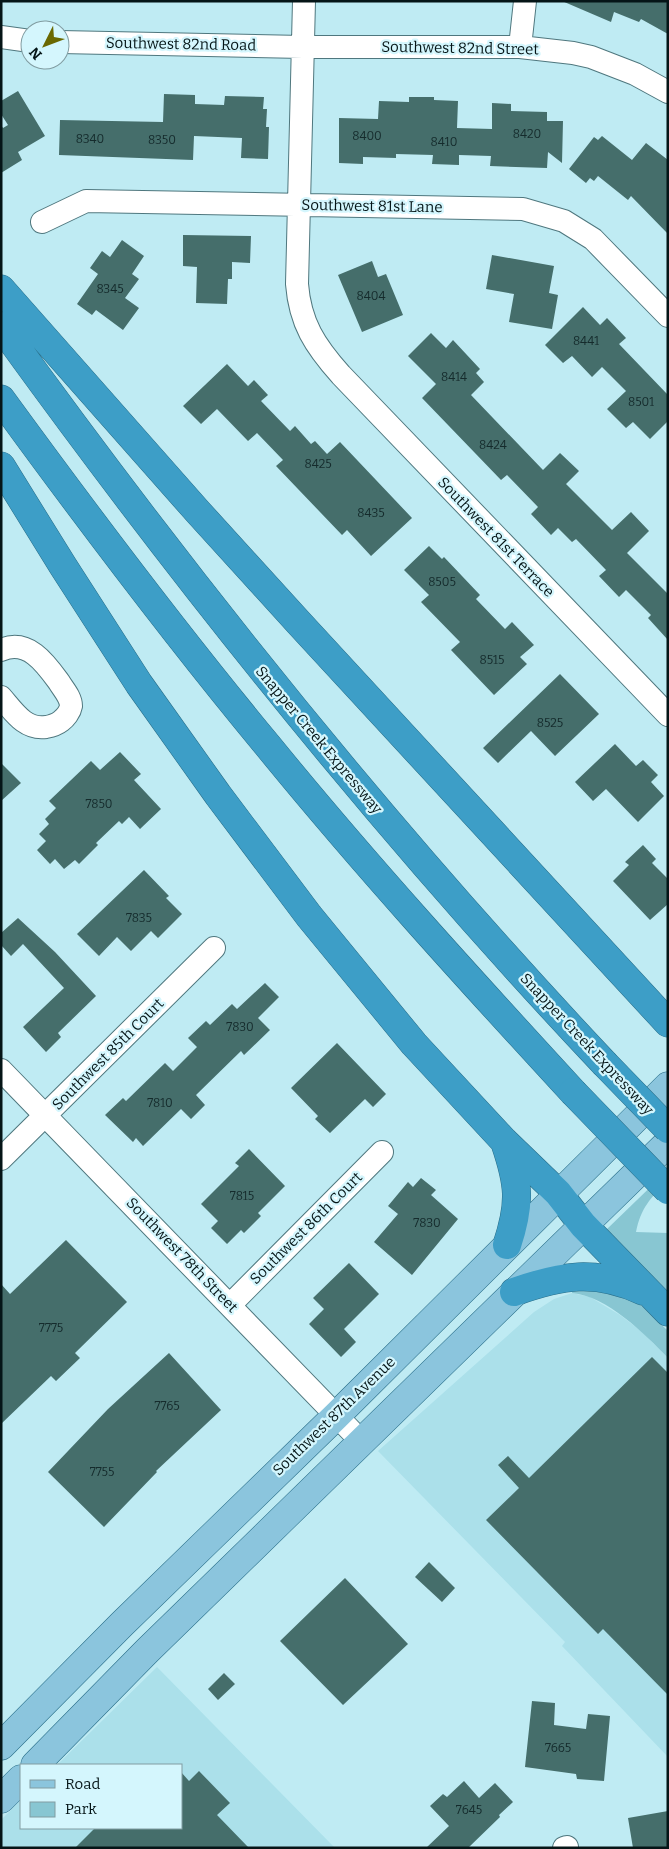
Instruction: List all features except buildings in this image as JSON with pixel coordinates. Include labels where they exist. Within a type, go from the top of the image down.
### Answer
[{"type":"highway","points":[[1,290],[248,568],[668,1023]]},
{"type":"highway","name":"Snapper Creek Expressway","points":[[1,326],[128,500],[266,676],[385,820],[541,996],[668,1129]]},
{"type":"highway","points":[[1,398],[123,563],[268,747],[444,951],[573,1092],[668,1190]]},
{"type":"highway","points":[[1,466],[139,684],[229,810],[309,916],[414,1044],[504,1142],[558,1194],[583,1225],[659,1303]]},
{"type":"highway","points":[[638,990],[668,1002]]},
{"type":"highway","points":[[504,1142],[514,1170],[518,1194],[514,1224],[507,1245]]},
{"type":"highway","points":[[514,1292],[547,1281],[589,1276],[628,1284],[659,1303]]},
{"type":"main road","name":"Southwest 87th Avenue","points":[[1,1746],[122,1624],[336,1416],[668,1086]]},
{"type":"main road","points":[[36,1764],[147,1651],[668,1143]]},
{"type":"main road","points":[[122,1624],[147,1651]]},
{"type":"main road","points":[[1,1799],[20,1780]]},
{"type":"street","name":"Southwest 81st Terrace","points":[[304,1],[298,295],[304,320],[316,346],[457,497],[668,715]]},
{"type":"street","points":[[520,47],[525,1]]},
{"type":"street","points":[[1,37],[20,40]]},
{"type":"street","name":"Southwest 82nd Road","points":[[70,42],[303,47]]},
{"type":"street","name":"Southwest 82nd Street","points":[[303,47],[520,47],[573,53],[591,57],[635,74],[668,92]]},
{"type":"street","name":"Southwest 81st Lane","points":[[42,222],[86,201],[523,209],[564,221],[593,239],[668,316]]},
{"type":"street","points":[[1,650],[8,647],[25,649],[41,658],[68,696],[71,705],[69,712],[59,723],[53,726],[35,728],[25,722],[1,697]]},
{"type":"street","name":"Southwest 85th Court","points":[[1,1159],[214,948]]},
{"type":"street","name":"Southwest 78th Street","points":[[1,1070],[361,1441]]},
{"type":"street","name":"Southwest 86th Court","points":[[230,1305],[382,1152]]},
{"type":"shaded area","points":[[572,1293],[590,1297],[620,1315],[641,1331],[668,1358],[668,1757],[562,1646],[565,1642],[378,1451],[534,1312],[554,1299]]},
{"type":"shaded area","points":[[157,1667],[335,1848],[1,1848],[1,1820],[20,1801],[20,1829],[182,1829],[182,1764],[58,1764]]},
{"type":"green space","points":[[668,1170],[668,1181],[647,1204],[636,1232],[668,1233],[668,1296],[606,1230]]},
{"type":"green space","points":[[574,1282],[635,1299],[668,1331],[668,1358],[637,1328],[612,1309],[599,1301],[572,1293]]}]
